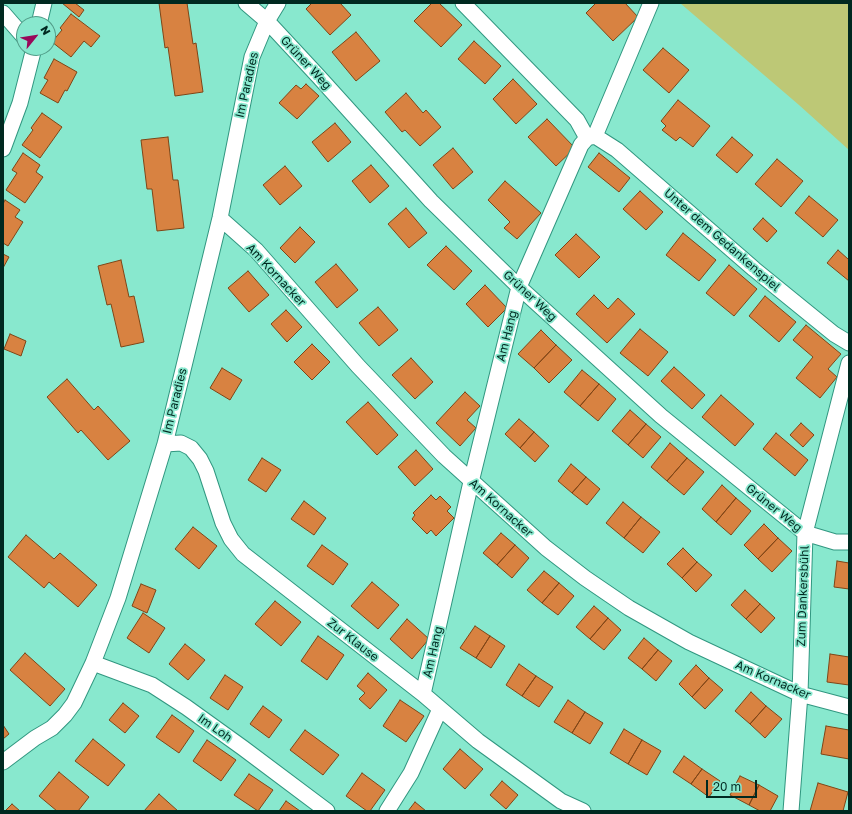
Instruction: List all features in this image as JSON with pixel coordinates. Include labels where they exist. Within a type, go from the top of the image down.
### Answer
[{"type":"street","points":[[41,16],[44,3]]},
{"type":"street","name":"Grüner Weg","points":[[246,3],[266,21],[320,77],[431,201],[519,287],[661,416],[805,534],[835,542],[849,542]]},
{"type":"street","name":"Im Paradies","points":[[3,762],[35,738],[52,728],[74,703],[93,663],[118,598],[164,444],[220,218],[252,57],[266,21],[278,3]]},
{"type":"street","name":"Unter dem Gedankenspiel","points":[[463,3],[577,120],[591,137],[617,150],[754,269],[834,334],[849,343]]},
{"type":"street","name":"Am Hang","points":[[423,694],[519,287],[581,145],[591,137],[651,3]]},
{"type":"street","points":[[3,13],[16,27]]},
{"type":"street","points":[[3,150],[20,103],[32,56]]},
{"type":"street","name":"Am Kornacker","points":[[220,218],[256,250],[358,366],[444,456],[546,548],[585,578],[629,608],[689,642],[800,694],[849,707]]},
{"type":"street","name":"Zum Dankersbühl","points":[[791,811],[800,694],[805,534],[849,363]]},
{"type":"street","name":"Zur Klause","points":[[164,444],[180,443],[191,448],[200,459],[206,471],[223,524],[231,539],[243,554],[423,694],[478,741],[562,806],[583,811]]},
{"type":"street","name":"Im Loh","points":[[93,663],[152,685],[244,748],[327,811]]},
{"type":"street","points":[[387,811],[411,773],[440,709]]},
{"type":"green space","points":[[680,3],[849,3],[849,150],[799,105]]},
{"type":"building","points":[[62,3],[75,3],[84,10],[79,17]]},
{"type":"building","points":[[159,3],[187,3],[193,44],[196,43],[203,92],[175,96],[168,47],[165,48]]},
{"type":"building","points":[[312,3],[340,3],[351,15],[330,35],[306,9]]},
{"type":"building","points":[[432,3],[439,3],[462,25],[441,47],[414,21]]},
{"type":"building","points":[[596,3],[625,3],[638,17],[613,41],[586,13]]},
{"type":"building","points":[[71,14],[100,36],[91,47],[84,41],[71,57],[56,45],[56,37],[62,30],[60,28]]},
{"type":"building","points":[[356,32],[380,61],[356,81],[332,52]]},
{"type":"building","points":[[474,41],[501,66],[485,84],[458,59]]},
{"type":"building","points":[[663,48],[689,70],[669,93],[643,70]]},
{"type":"building","points":[[54,59],[77,72],[67,91],[65,90],[58,103],[40,93],[48,80],[44,78]]},
{"type":"building","points":[[513,79],[537,104],[516,124],[493,99]]},
{"type":"building","points":[[306,84],[319,96],[297,119],[279,103],[296,85],[301,89]]},
{"type":"building","points":[[406,93],[423,113],[426,110],[441,127],[420,146],[405,130],[402,132],[385,112]]},
{"type":"building","points":[[678,100],[710,126],[693,147],[680,137],[676,141],[662,130],[666,126],[661,121]]},
{"type":"building","points":[[42,113],[62,127],[40,158],[22,145],[33,130],[31,128]]},
{"type":"building","points":[[547,119],[575,148],[556,166],[528,137]]},
{"type":"building","points":[[335,123],[351,142],[328,162],[312,142]]},
{"type":"building","points":[[168,137],[173,180],[178,180],[184,228],[157,231],[152,189],[147,189],[141,140]]},
{"type":"building","points":[[732,137],[753,155],[737,173],[716,155]]},
{"type":"building","points":[[453,148],[473,172],[453,189],[433,165]]},
{"type":"building","points":[[23,153],[40,165],[36,172],[43,177],[25,203],[6,190],[17,173],[12,170]]},
{"type":"building","points":[[599,153],[630,178],[619,192],[588,167]]},
{"type":"building","points":[[777,159],[803,181],[781,207],[755,184]]},
{"type":"building","points":[[371,165],[389,186],[370,203],[352,181]]},
{"type":"building","points":[[285,166],[302,186],[280,205],[263,185]]},
{"type":"building","points":[[505,181],[541,213],[517,239],[504,228],[510,222],[488,200]]},
{"type":"building","points":[[640,191],[663,212],[646,230],[623,209]]},
{"type":"building","points":[[809,196],[838,220],[823,237],[795,213]]},
{"type":"building","points":[[5,200],[20,210],[15,217],[23,222],[8,246],[3,243],[3,204]]},
{"type":"building","points":[[406,208],[427,233],[409,248],[388,224]]},
{"type":"building","points":[[763,218],[777,231],[767,242],[753,229]]},
{"type":"building","points":[[300,227],[315,242],[295,263],[280,248]]},
{"type":"building","points":[[683,233],[716,260],[699,281],[666,255]]},
{"type":"building","points":[[576,234],[600,257],[579,278],[555,255]]},
{"type":"building","points":[[446,246],[472,271],[454,290],[427,265]]},
{"type":"building","points":[[838,250],[848,259],[849,258],[849,281],[827,263]]},
{"type":"building","points":[[3,254],[9,257],[3,268]]},
{"type":"building","points":[[121,260],[129,297],[134,296],[144,342],[121,347],[111,304],[107,305],[98,266]]},
{"type":"building","points":[[336,264],[358,290],[337,308],[315,282]]},
{"type":"building","points":[[729,265],[757,289],[734,316],[706,293]]},
{"type":"building","points":[[248,271],[269,295],[249,312],[228,288]]},
{"type":"building","points":[[485,285],[507,308],[488,327],[466,304]]},
{"type":"building","points":[[594,295],[608,309],[618,298],[635,314],[607,343],[576,314]]},
{"type":"building","points":[[765,296],[796,322],[779,342],[749,316]]},
{"type":"building","points":[[378,307],[398,330],[379,346],[359,323]]},
{"type":"building","points":[[286,310],[302,327],[287,342],[271,324]]},
{"type":"building","points":[[806,325],[841,354],[828,369],[837,377],[820,398],[796,378],[813,357],[793,340]]},
{"type":"building","points":[[640,329],[668,352],[648,376],[620,353]]},
{"type":"building","points":[[541,330],[556,345],[534,368],[518,354]]},
{"type":"building","points":[[10,334],[26,341],[21,356],[4,349]]},
{"type":"building","points":[[312,344],[330,362],[312,380],[294,362]]},
{"type":"building","points":[[556,345],[572,360],[549,383],[534,368]]},
{"type":"building","points":[[411,358],[433,382],[415,399],[392,375]]},
{"type":"building","points":[[674,367],[705,395],[692,409],[661,381]]},
{"type":"building","points":[[222,368],[242,380],[230,400],[210,388]]},
{"type":"building","points":[[582,370],[599,384],[580,406],[564,392]]},
{"type":"building","points":[[67,379],[94,410],[98,406],[130,441],[108,460],[81,430],[78,433],[47,397]]},
{"type":"building","points":[[599,384],[616,399],[598,421],[580,406]]},
{"type":"building","points":[[465,392],[480,406],[467,420],[476,428],[460,446],[436,423]]},
{"type":"building","points":[[721,395],[754,424],[735,446],[702,417]]},
{"type":"building","points":[[368,402],[398,435],[377,455],[346,422]]},
{"type":"building","points":[[630,410],[646,424],[628,445],[612,431]]},
{"type":"building","points":[[519,419],[534,432],[520,448],[505,434]]},
{"type":"building","points":[[801,423],[814,435],[803,447],[790,435]]},
{"type":"building","points":[[646,424],[661,437],[643,458],[628,445]]},
{"type":"building","points":[[534,432],[549,446],[535,462],[520,448]]},
{"type":"building","points":[[776,433],[808,460],[795,476],[763,449]]},
{"type":"building","points":[[670,443],[687,458],[667,481],[651,467]]},
{"type":"building","points":[[416,450],[433,469],[415,486],[398,467]]},
{"type":"building","points":[[262,458],[281,470],[266,492],[248,480]]},
{"type":"building","points":[[687,458],[704,472],[684,495],[667,481]]},
{"type":"building","points":[[571,464],[586,477],[572,493],[558,481]]},
{"type":"building","points":[[586,477],[600,489],[587,505],[572,493]]},
{"type":"building","points":[[722,485],[736,498],[716,522],[702,509]]},
{"type":"building","points":[[431,495],[436,500],[440,496],[451,507],[447,511],[454,518],[436,536],[431,530],[427,534],[412,519],[415,515],[413,513]]},
{"type":"building","points":[[736,498],[751,511],[731,535],[716,522]]},
{"type":"building","points":[[304,501],[326,518],[314,535],[291,519]]},
{"type":"building","points":[[623,502],[641,517],[624,538],[606,523]]},
{"type":"building","points":[[641,517],[660,532],[643,553],[624,538]]},
{"type":"building","points":[[764,524],[778,538],[758,559],[744,545]]},
{"type":"building","points":[[193,527],[217,546],[199,569],[175,549]]},
{"type":"building","points":[[501,533],[515,545],[497,565],[483,553]]},
{"type":"building","points":[[26,535],[54,559],[60,553],[97,585],[78,607],[49,582],[44,588],[8,557]]},
{"type":"building","points":[[778,538],[792,551],[772,572],[758,559]]},
{"type":"building","points":[[322,545],[348,564],[333,585],[307,566]]},
{"type":"building","points":[[515,545],[529,558],[512,578],[497,565]]},
{"type":"building","points":[[683,548],[697,562],[682,578],[667,564]]},
{"type":"building","points":[[837,561],[849,563],[849,589],[834,587]]},
{"type":"building","points":[[697,562],[712,575],[696,592],[682,578]]},
{"type":"building","points":[[544,571],[559,583],[542,603],[527,590]]},
{"type":"building","points":[[372,582],[399,605],[378,629],[351,606]]},
{"type":"building","points":[[559,583],[574,596],[558,615],[542,603]]},
{"type":"building","points":[[141,584],[156,590],[147,613],[132,606]]},
{"type":"building","points":[[745,590],[760,604],[746,619],[731,605]]},
{"type":"building","points":[[275,601],[301,622],[281,646],[255,624]]},
{"type":"building","points":[[760,604],[775,618],[761,633],[746,619]]},
{"type":"building","points":[[594,606],[608,618],[590,639],[576,627]]},
{"type":"building","points":[[143,613],[165,628],[149,653],[127,638]]},
{"type":"building","points":[[608,618],[621,630],[604,650],[590,639]]},
{"type":"building","points":[[407,619],[429,639],[412,659],[390,639]]},
{"type":"building","points":[[475,626],[490,636],[476,658],[460,648]]},
{"type":"building","points":[[318,636],[344,655],[327,680],[301,661]]},
{"type":"building","points":[[490,636],[505,646],[491,668],[476,658]]},
{"type":"building","points":[[644,638],[658,650],[642,669],[628,658]]},
{"type":"building","points":[[185,644],[205,660],[188,680],[169,664]]},
{"type":"building","points":[[658,650],[672,661],[656,681],[642,669]]},
{"type":"building","points":[[25,653],[65,689],[50,706],[10,670]]},
{"type":"building","points":[[830,654],[849,657],[849,685],[827,682]]},
{"type":"building","points":[[519,664],[536,676],[522,696],[506,685]]},
{"type":"building","points":[[696,665],[709,678],[692,697],[679,684]]},
{"type":"building","points":[[368,673],[387,690],[370,709],[359,699],[365,693],[357,686]]},
{"type":"building","points":[[225,675],[243,687],[228,710],[210,698]]},
{"type":"building","points":[[536,676],[553,687],[539,707],[522,696]]},
{"type":"building","points":[[709,678],[723,690],[705,709],[692,697]]},
{"type":"building","points":[[751,692],[766,706],[750,724],[735,711]]},
{"type":"building","points":[[400,700],[424,716],[406,742],[383,726]]},
{"type":"building","points":[[568,700],[585,712],[572,733],[554,722]]},
{"type":"building","points":[[123,703],[139,716],[125,733],[109,720]]},
{"type":"building","points":[[263,706],[282,720],[269,738],[250,724]]},
{"type":"building","points":[[766,706],[782,719],[765,738],[750,724]]},
{"type":"building","points":[[585,712],[603,723],[590,744],[572,733]]},
{"type":"building","points":[[172,715],[194,731],[179,753],[156,737]]},
{"type":"building","points":[[3,725],[9,734],[3,739]]},
{"type":"building","points":[[826,726],[849,730],[849,759],[821,754]]},
{"type":"building","points":[[624,729],[642,740],[628,764],[610,753]]},
{"type":"building","points":[[305,730],[339,755],[323,775],[290,750]]},
{"type":"building","points":[[93,739],[125,765],[108,786],[75,761]]},
{"type":"building","points":[[207,740],[236,760],[221,781],[193,761]]},
{"type":"building","points":[[642,740],[661,751],[647,775],[628,764]]},
{"type":"building","points":[[460,749],[483,769],[465,789],[443,769]]},
{"type":"building","points":[[684,756],[702,769],[691,784],[673,772]]},
{"type":"building","points":[[702,769],[720,781],[709,797],[691,784]]},
{"type":"building","points":[[59,772],[89,797],[78,811],[57,811],[39,796]]},
{"type":"building","points":[[362,773],[385,790],[370,811],[367,811],[346,796]]},
{"type":"building","points":[[249,774],[273,790],[258,811],[234,795]]},
{"type":"building","points":[[740,776],[759,785],[749,805],[730,795]]},
{"type":"building","points":[[502,781],[518,795],[506,809],[490,795]]},
{"type":"building","points":[[818,783],[848,792],[843,811],[810,811]]},
{"type":"building","points":[[759,785],[778,796],[770,811],[760,811],[749,805]]},
{"type":"building","points":[[159,794],[178,811],[144,811]]},
{"type":"building","points":[[286,801],[300,811],[279,811]]},
{"type":"building","points":[[415,802],[426,811],[408,811]]},
{"type":"building","points":[[12,804],[20,811],[5,811]]}]
